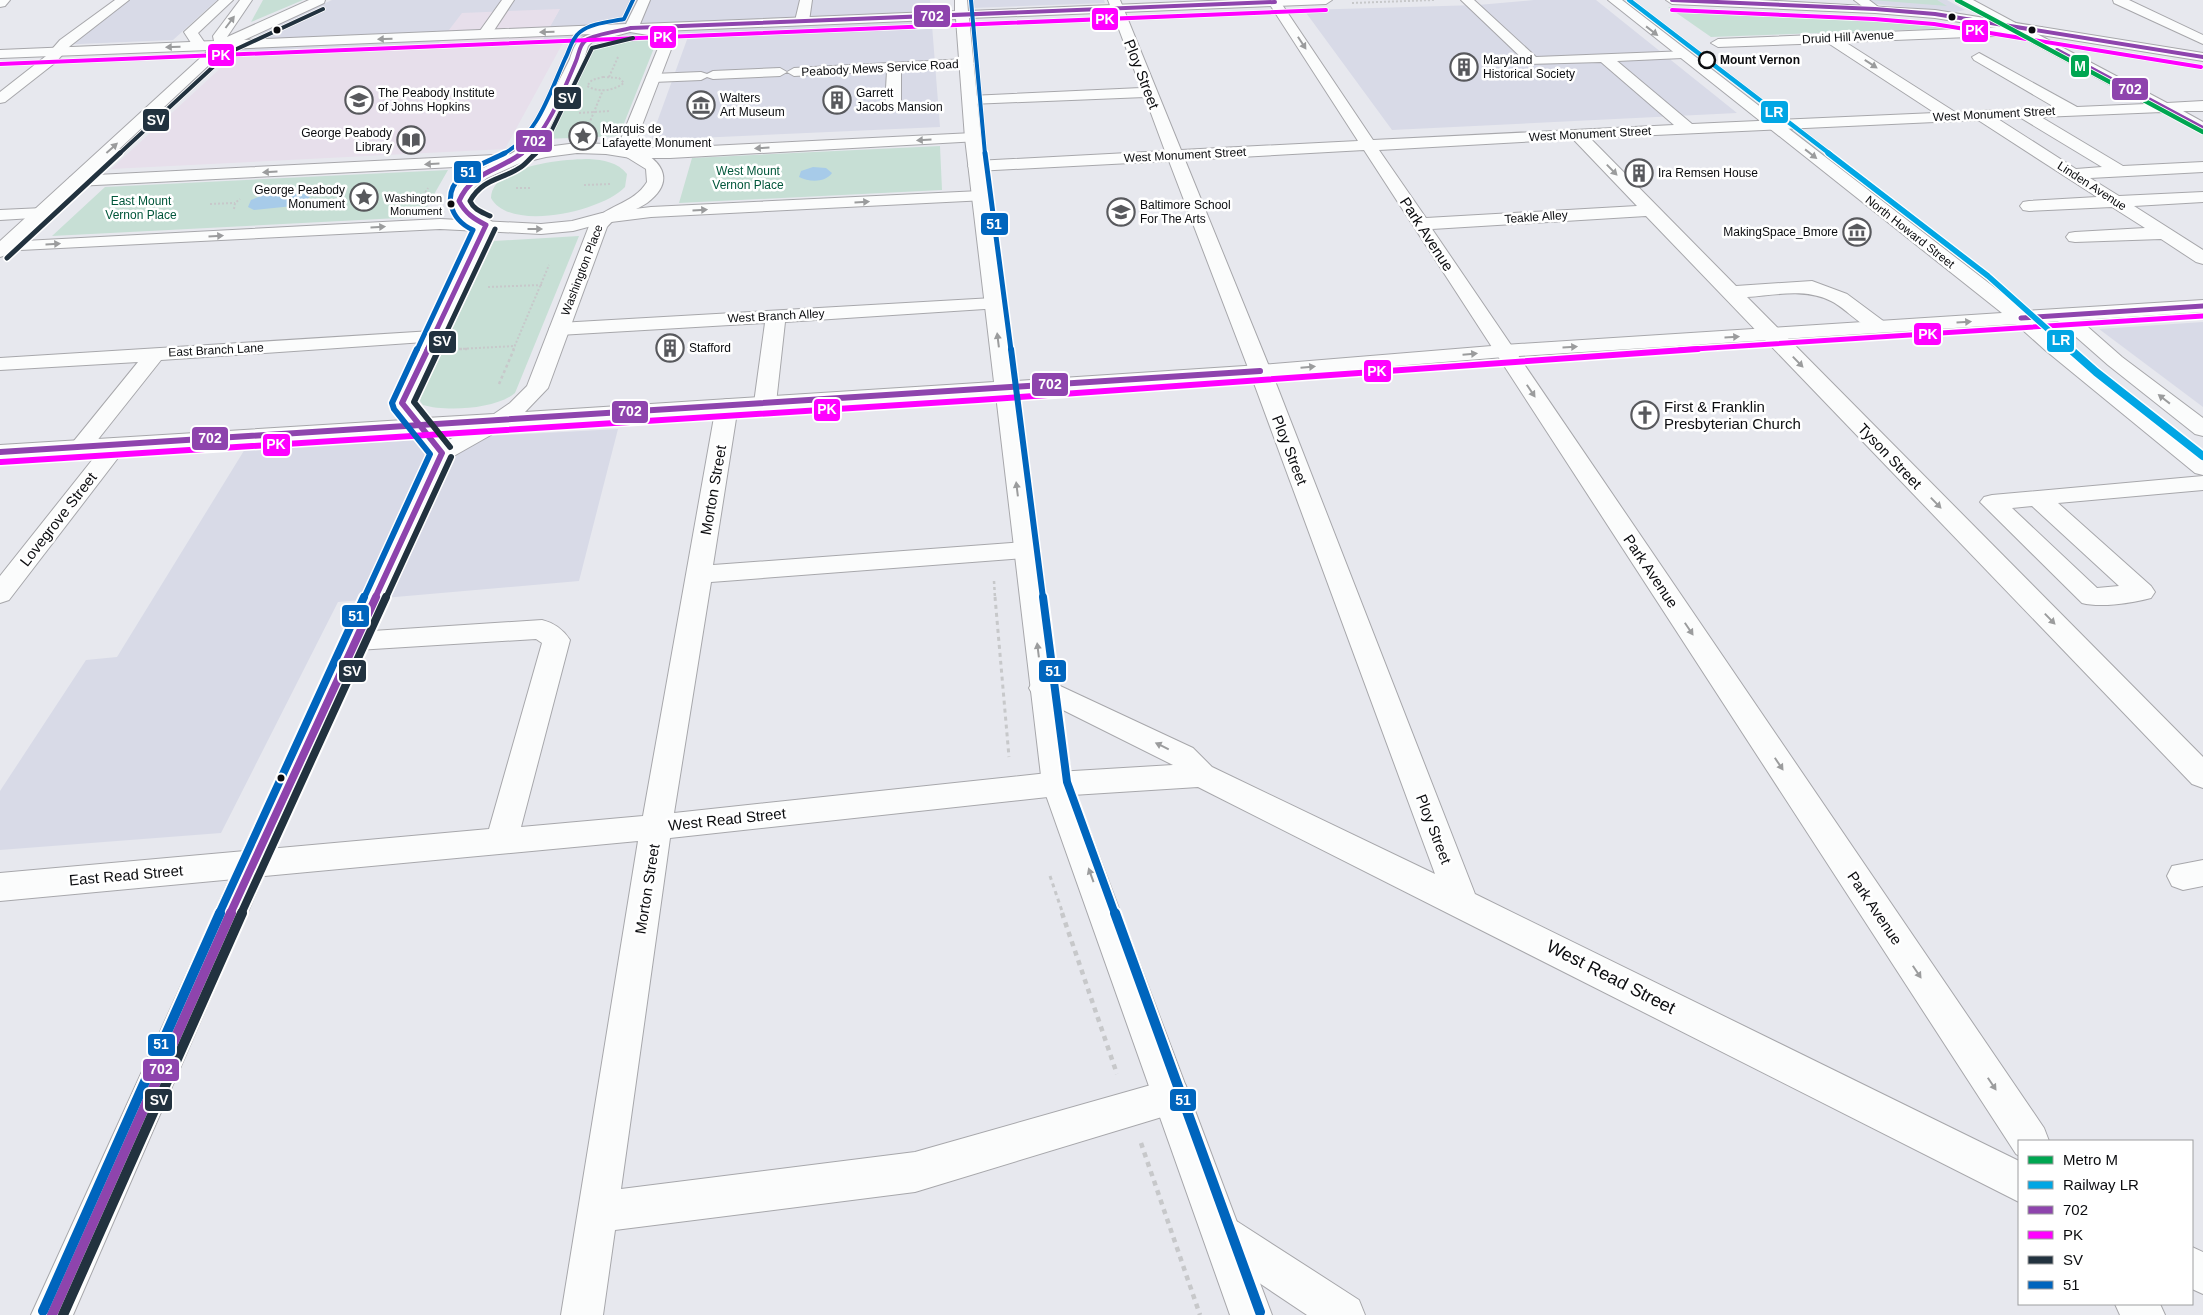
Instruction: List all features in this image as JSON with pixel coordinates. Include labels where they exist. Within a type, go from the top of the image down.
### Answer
[{"type":"main road","points":[[0,3],[4,0]]},
{"type":"main road","points":[[0,99],[123,0]]},
{"type":"main road","points":[[200,46],[191,32],[227,0]]},
{"type":"main road","points":[[222,45],[220,36],[246,0]]},
{"type":"main road","points":[[2,249],[222,45],[319,0]]},
{"type":"main road","points":[[484,34],[508,0]]},
{"type":"main road","points":[[631,28],[644,0]]},
{"type":"main road","points":[[802,21],[806,0]]},
{"type":"main road","points":[[0,54],[802,21],[961,7],[1326,0]]},
{"type":"main road","points":[[1467,0],[1532,61],[1682,54]]},
{"type":"main road","name":"North Howard Street","points":[[1614,0],[2021,318],[2052,346],[2203,468]]},
{"type":"main road","points":[[1672,0],[1875,9],[1935,14],[2016,28]]},
{"type":"main road","points":[[1860,0],[1875,9]]},
{"type":"main road","points":[[1963,0],[2203,128]]},
{"type":"main road","points":[[2119,0],[2203,40]]},
{"type":"main road","name":"Park Avenue","points":[[1274,1],[1504,351],[2029,1140]]},
{"type":"main road","name":"Ploy Street","points":[[1115,4],[1260,370],[1462,903]]},
{"type":"main road","points":[[961,7],[976,166],[1057,784],[1252,1315]]},
{"type":"main road","points":[[76,181],[516,159],[536,140],[577,59],[581,45],[590,38],[631,28],[652,32],[668,39],[628,141],[631,153]]},
{"type":"main road","name":"Druid Hill Avenue","points":[[1718,43],[2016,28],[2203,57]]},
{"type":"main road","points":[[1830,38],[1951,116]]},
{"type":"main road","points":[[1979,57],[2073,110]]},
{"type":"main road","points":[[1605,58],[1689,129]]},
{"type":"main road","name":"Peabody Mews Service Road","points":[[653,78],[966,63]]},
{"type":"main road","points":[[893,106],[894,67]]},
{"type":"main road","points":[[970,100],[1150,92]]},
{"type":"main road","name":"West Monument Street","points":[[976,166],[1853,120],[2164,106],[2203,106]]},
{"type":"main road","points":[[1835,108],[1853,120]]},
{"type":"main road","points":[[2023,113],[2119,171]]},
{"type":"main road","name":"Linden Avenue","points":[[1982,115],[2203,258]]},
{"type":"main road","name":"Tyson Street","points":[[1578,134],[2203,776]]},
{"type":"main road","points":[[486,225],[463,211],[459,202],[462,192],[469,183],[481,174],[516,159],[546,152],[577,148],[606,149],[631,153],[973,138]]},
{"type":"main road","name":"Washington Place","points":[[442,453],[498,420],[530,397],[537,388],[594,232],[602,218],[625,209],[642,199],[652,188],[657,178],[654,168],[645,160],[631,153]]},
{"type":"main road","points":[[2073,174],[2203,167]]},
{"type":"main road","points":[[2,249],[440,224],[486,225],[511,229],[541,230],[572,226],[602,218],[651,212],[980,196]]},
{"type":"main road","points":[[2029,206],[2203,197]]},
{"type":"main road","name":"Teakle Alley","points":[[1421,224],[1651,210]]},
{"type":"main road","points":[[0,215],[43,213]]},
{"type":"main road","points":[[52,1315],[253,863],[357,641],[442,453],[402,403],[486,225]]},
{"type":"main road","points":[[2075,237],[2203,237]]},
{"type":"main road","points":[[1731,292],[1812,287],[1843,298],[1879,328]]},
{"type":"main road","name":"West Branch Alley","points":[[559,329],[994,304]]},
{"type":"main road","points":[[0,452],[1004,388],[1504,351],[2203,306]]},
{"type":"main road","points":[[2063,315],[2115,362],[2203,429]]},
{"type":"main road","points":[[765,403],[776,316]]},
{"type":"main road","name":"East Branch Lane","points":[[0,364],[432,337]]},
{"type":"main road","points":[[80,447],[155,354]]},
{"type":"main road","name":"Morton Street","points":[[582,1315],[657,826],[727,406]]},
{"type":"main road","name":"Lovegrove Street","points":[[0,594],[116,445]]},
{"type":"main road","points":[[2038,498],[2142,592],[2091,597],[1992,502],[2203,483]]},
{"type":"main road","points":[[699,574],[1025,550]]},
{"type":"main road","points":[[357,641],[542,629],[556,640],[502,840]]},
{"type":"main road","name":"West Read Street","points":[[1043,688],[1182,756],[1201,775],[1462,903],[2018,1181]]},
{"type":"main road","name":"West Read Street","points":[[253,863],[657,826],[1057,784],[1201,775]]},
{"type":"main road","name":"East Read Street","points":[[0,887],[253,863]]},
{"type":"main road","points":[[598,1212],[915,1172],[1172,1097]]},
{"type":"main road","points":[[1224,1236],[1344,1315]]},
{"type":"path","points":[[609,77],[616,61]]},
{"type":"path","points":[[592,80],[609,77],[623,79]]},
{"type":"path","points":[[588,84],[587,86],[592,89],[603,90],[617,88],[624,83]]},
{"type":"path","points":[[587,129],[603,90]]},
{"type":"path","points":[[549,114],[641,110]]},
{"type":"path","points":[[417,207],[432,181]]},
{"type":"path","points":[[584,185],[605,184]]},
{"type":"path","points":[[513,188],[531,188]]},
{"type":"path","points":[[205,211],[215,198]]},
{"type":"path","points":[[235,212],[233,208],[235,203],[241,198]]},
{"type":"path","points":[[210,204],[235,203]]},
{"type":"path","points":[[497,389],[552,259]]},
{"type":"path","points":[[480,288],[551,284]]},
{"type":"path","points":[[451,350],[522,346]]},
{"type":"shaded area","points":[[118,0],[217,0],[173,40],[56,45]]},
{"type":"shaded area","points":[[332,0],[930,0],[940,127],[653,140],[652,136],[689,34],[543,39],[559,10],[439,43],[239,51],[266,30]]},
{"type":"shaded area","points":[[971,0],[1104,0],[1105,3],[972,8]]},
{"type":"shaded area","name":"Maryland Historical Society","points":[[1534,0],[1596,0],[1737,113],[1392,130],[1304,10],[1478,5]]},
{"type":"shaded area","points":[[1869,0],[1947,0],[1965,10],[1955,12],[1876,4]]},
{"type":"shaded area","name":"The Peabody Institute of Johns Hopkins","points":[[560,9],[543,39],[565,39],[505,149],[111,169],[239,51],[439,43],[462,13]]},
{"type":"shaded area","points":[[2203,322],[2203,407],[2099,329]]},
{"type":"shaded area","points":[[618,429],[579,581],[338,602],[221,833],[0,850],[0,791],[86,660],[117,657],[245,449]]},
{"type":"green space","points":[[263,0],[303,0],[251,22]]},
{"type":"green space","points":[[1872,0],[1937,0],[1947,6]]},
{"type":"green space","points":[[1668,7],[1943,23],[1961,27],[1711,37]]},
{"type":"green space","points":[[641,38],[656,43],[619,136],[545,139],[592,46],[610,40]]},
{"type":"green space","name":"West Mount Vernon Place","points":[[940,146],[942,190],[679,203],[692,158]]},
{"type":"green space","points":[[589,159],[615,164],[623,170],[627,174],[625,187],[614,196],[597,204],[557,215],[536,216],[517,214],[501,209],[491,198],[494,187],[503,178],[516,171],[531,166],[564,160]]},
{"type":"green space","name":"East Mount Vernon Place","points":[[448,170],[421,217],[52,236],[105,187]]},
{"type":"green space","points":[[579,236],[515,393],[496,403],[471,408],[445,408],[423,405],[420,401],[422,391],[494,241]]},
{"type":"water","points":[[813,167],[826,168],[832,173],[825,179],[817,181],[799,177],[801,171]]},
{"type":"water","points":[[268,193],[312,194],[303,205],[254,210],[248,207],[251,200]]},
{"type":"metro line","name":"M","points":[[1957,0],[2203,132]]},
{"type":"rail line","name":"LR","points":[[1629,0],[1988,276],[2096,372],[2203,456]]},
{"type":"transit line","name":"51","points":[[43,1311],[244,859],[430,454],[394,409],[392,403],[473,230],[460,222],[453,213],[450,197],[452,187],[468,172],[509,151],[522,140],[528,133],[543,105],[575,38],[580,32],[589,27],[624,19],[633,0]]},
{"type":"transit line","name":"51","points":[[971,0],[983,137],[1067,782],[1260,1312]]},
{"type":"transit line","name":"702","points":[[1672,0],[1875,9],[1935,14],[2203,57]]},
{"type":"transit line","name":"702","points":[[52,1315],[253,863],[442,453],[402,403],[486,225],[470,216],[459,201],[468,185],[475,179],[515,159],[534,141],[551,114],[577,59],[581,45],[587,39],[631,28],[1275,2]]},
{"type":"transit line","name":"SV","points":[[7,258],[228,53],[323,9]]},
{"type":"transit line","name":"PK","points":[[0,64],[1326,10]]},
{"type":"transit line","name":"PK","points":[[1672,10],[1874,19],[1934,24],[2201,67]]},
{"type":"transit line","name":"SV","points":[[490,216],[471,204],[470,201],[476,190],[486,183],[521,167],[544,146],[592,48],[633,38]]},
{"type":"transit line","name":"702","points":[[2057,50],[2203,128]]},
{"type":"transit line","name":"SV","points":[[450,447],[414,402],[495,229]]},
{"type":"transit line","name":"702","points":[[2021,318],[2203,306]]},
{"type":"transit line","name":"PK","points":[[1,462],[978,400],[1261,381],[1505,361],[2203,316]]},
{"type":"transit line","name":"702","points":[[0,452],[1260,371]]},
{"type":"transit line","name":"SV","points":[[63,1315],[262,867],[451,457]]},
{"type":"place","name":"Mount Vernon","points":[[1707,60]]},
{"type":"place","name":"Maryland Historical Society","points":[[1464,67]]},
{"type":"place","name":"The Peabody Institute of Johns Hopkins","points":[[359,100]]},
{"type":"place","name":"Garrett Jacobs Mansion","points":[[837,100]]},
{"type":"place","name":"Walters Art Museum","points":[[701,105]]},
{"type":"place","name":"Marquis de Lafayette Monument","points":[[583,136]]},
{"type":"place","name":"George Peabody Library","points":[[411,140]]},
{"type":"place","name":"Ira Remsen House","points":[[1639,173]]},
{"type":"place","name":"George Peabody Monument","points":[[364,197]]},
{"type":"place","name":"Washington Monument","points":[[451,204]]},
{"type":"place","name":"Baltimore School For The Arts","points":[[1121,212]]},
{"type":"place","name":"MakingSpace_Bmore","points":[[1857,232]]},
{"type":"place","name":"Stafford","points":[[670,348]]},
{"type":"place","name":"First & Franklin Presbyterian Church","points":[[1645,415]]}]
